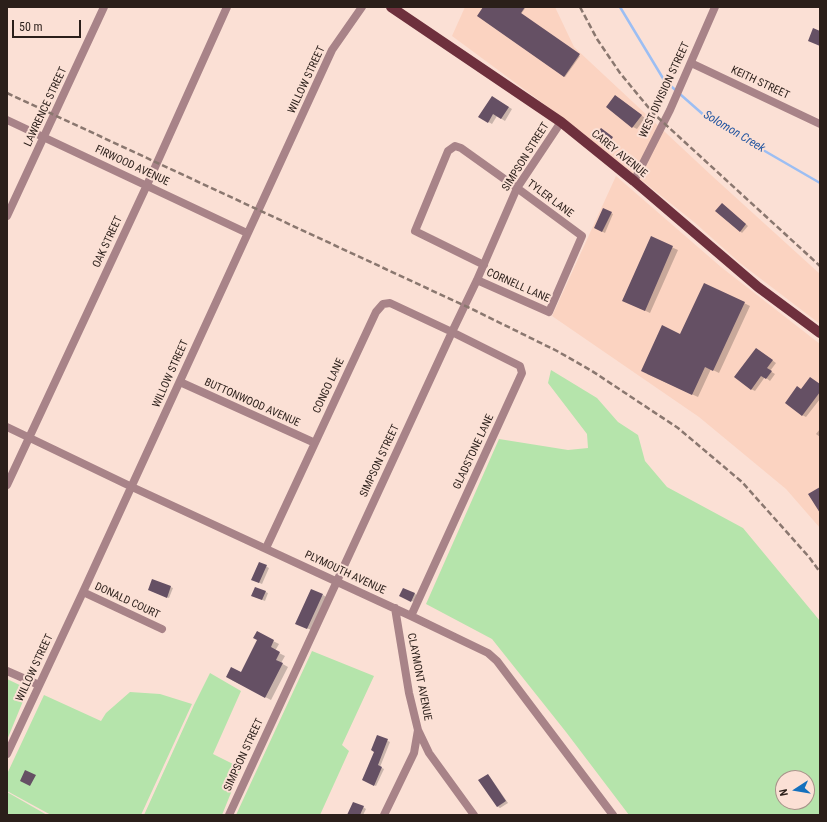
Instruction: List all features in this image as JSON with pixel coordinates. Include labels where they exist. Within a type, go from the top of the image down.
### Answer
[{"type":"main road","name":"CAREY AVENUE","points":[[391,7],[561,122],[634,181],[758,287],[820,333]]},
{"type":"street","name":"LAWRENCE STREET","points":[[7,216],[104,7]]},
{"type":"street","name":"OAK STREET","points":[[7,485],[147,185],[227,7]]},
{"type":"street","name":"WILLOW STREET","points":[[7,754],[132,487],[332,50],[362,7]]},
{"type":"street","name":"WEST DIVISION STREET","points":[[634,181],[670,110],[715,7]]},
{"type":"street","name":"KEITH STREET","points":[[690,62],[820,124]]},
{"type":"street","name":"FIRWOOD AVENUE","points":[[7,120],[247,233]]},
{"type":"street","name":"SIMPSON STREET","points":[[229,815],[336,581],[484,265],[517,188],[561,122]]},
{"type":"street","name":"TYLER LANE","points":[[415,231],[448,151],[455,146],[461,148],[582,236],[549,312]]},
{"type":"street","name":"CORNELL LANE","points":[[415,231],[484,265]]},
{"type":"street","name":"CORNELL LANE","points":[[477,280],[549,312]]},
{"type":"street","name":"CONGO LANE","points":[[266,548],[376,312],[383,304],[390,303],[452,332]]},
{"type":"street","name":"GLADSTONE LANE","points":[[411,616],[522,373],[520,366],[452,332]]},
{"type":"street","name":"BUTTONWOOD AVENUE","points":[[180,382],[315,443]]},
{"type":"street","name":"PLYMOUTH AVENUE","points":[[7,427],[488,653],[497,661],[613,815]]},
{"type":"street","name":"DONALD COURT","points":[[83,592],[162,629]]},
{"type":"street","name":"CLAYMONT AVENUE","points":[[386,812],[414,753],[418,730],[409,693],[395,608]]},
{"type":"street","points":[[7,671],[39,685]]},
{"type":"street","points":[[418,730],[429,753],[474,815]]},
{"type":"street","points":[[386,812],[394,815]]},
{"type":"shaded area","points":[[465,7],[555,7],[574,47],[820,274],[820,324],[740,263],[694,222],[567,121],[452,36]]},
{"type":"shaded area","points":[[616,176],[721,267],[820,344],[820,528],[786,489],[699,417],[552,316]]},
{"type":"green space","points":[[551,370],[597,398],[618,422],[638,435],[645,461],[667,487],[743,528],[820,621],[820,815],[629,815],[566,732],[492,639],[426,604],[499,439],[568,450],[588,448],[587,434],[548,383]]},
{"type":"green space","points":[[312,651],[374,676],[342,745],[349,751],[320,815],[236,815]]},
{"type":"green space","points":[[210,673],[241,691],[213,754],[241,768],[222,815],[144,815],[194,705]]},
{"type":"green space","points":[[7,679],[28,689],[7,740]]},
{"type":"green space","points":[[130,692],[160,694],[192,704],[141,815],[51,815],[7,791],[7,774],[44,695],[101,721],[106,713]]},
{"type":"green space","points":[[7,792],[47,815],[7,815]]},
{"type":"building","points":[[483,7],[525,7],[521,13],[580,54],[564,77],[477,16]]},
{"type":"building","points":[[813,28],[820,31],[820,46],[808,41]]},
{"type":"building","points":[[615,95],[642,115],[632,128],[606,107]]},
{"type":"building","points":[[492,96],[509,107],[501,119],[493,114],[488,123],[478,117]]},
{"type":"building","points":[[601,128],[613,137],[608,145],[595,135]]},
{"type":"building","points":[[722,203],[746,224],[740,232],[715,211]]},
{"type":"building","points":[[603,208],[612,212],[602,232],[594,228]]},
{"type":"building","points":[[651,236],[673,246],[645,311],[622,301]]},
{"type":"building","points":[[704,283],[745,302],[713,371],[705,367],[692,395],[641,371],[662,325],[680,334]]},
{"type":"building","points":[[756,348],[773,360],[767,368],[772,371],[766,379],[761,376],[751,390],[734,377]]},
{"type":"building","points":[[810,377],[820,384],[820,392],[802,416],[785,403],[797,386],[801,389]]},
{"type":"building","points":[[820,487],[820,513],[808,494]]},
{"type":"building","points":[[259,562],[267,565],[259,583],[251,580]]},
{"type":"building","points":[[152,579],[171,586],[167,598],[148,590]]},
{"type":"building","points":[[255,587],[266,591],[262,600],[251,596]]},
{"type":"building","points":[[403,588],[415,593],[411,602],[399,596]]},
{"type":"building","points":[[311,589],[323,594],[307,629],[295,624]]},
{"type":"building","points":[[257,631],[274,640],[271,647],[280,652],[276,660],[283,663],[265,698],[226,677],[231,667],[241,672],[257,640],[253,638]]},
{"type":"building","points":[[377,735],[388,739],[378,765],[382,767],[374,786],[362,780],[374,752],[371,750]]},
{"type":"building","points":[[25,770],[36,775],[30,786],[20,781]]},
{"type":"building","points":[[488,774],[506,801],[497,807],[478,780]]},
{"type":"building","points":[[353,802],[364,806],[360,815],[347,815]]},
{"type":"waterway","name":"Solomon Creek","points":[[620,7],[664,80],[706,117],[820,183]]},
{"type":"railway","points":[[580,7],[597,39],[620,73],[653,113],[820,266]]},
{"type":"railway","points":[[7,93],[476,311],[557,351],[592,371],[678,428],[742,482],[809,557],[820,572]]}]
